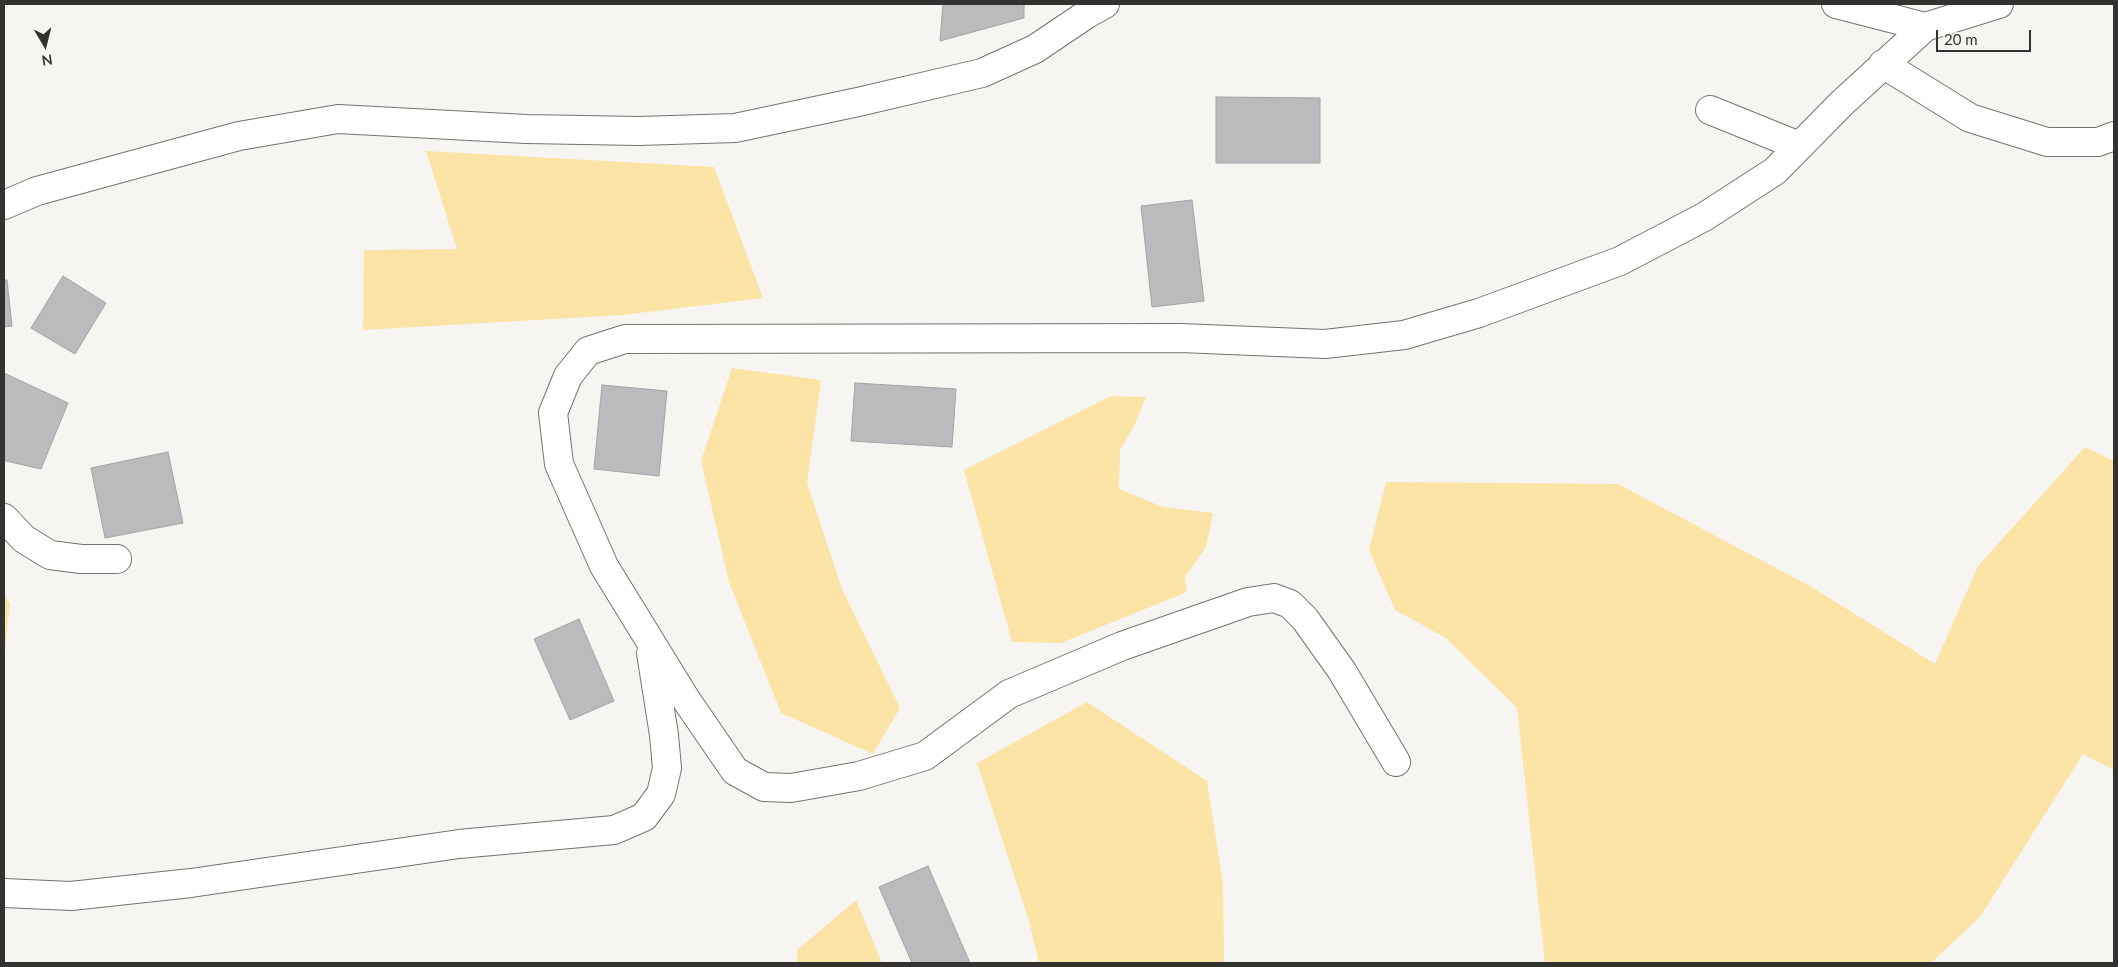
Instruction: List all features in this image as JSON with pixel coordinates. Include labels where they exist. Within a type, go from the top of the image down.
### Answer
[{"type":"street","points":[[1836,4],[1925,27]]},
{"type":"street","points":[[1396,762],[1342,671],[1305,619],[1290,604],[1274,598],[1248,602],[1122,646],[1009,694],[925,756],[859,776],[792,788],[764,787],[735,771],[649,640],[604,566],[559,464],[553,413],[568,376],[588,351],[625,339],[1181,338],[1324,344],[1404,335],[1479,314],[1620,261],[1704,217],[1775,171],[1884,64],[1925,27],[1999,4]]},
{"type":"street","points":[[4,205],[37,191],[239,136],[338,119],[526,129],[639,131],[735,128],[982,73],[1035,49],[1088,7]]},
{"type":"street","points":[[1884,64],[1970,118],[2047,142],[2098,142],[2114,136]]},
{"type":"street","points":[[1710,110],[1799,146]]},
{"type":"street","points":[[4,518],[24,539],[50,555],[81,560],[117,559]]},
{"type":"street","points":[[4,893],[71,896],[191,883],[459,844],[614,830],[644,817],[661,794],[667,768],[664,735],[649,640]]},
{"type":"shaded area","points":[[426,151],[714,167],[763,298],[623,315],[363,330],[364,250],[457,249]]},
{"type":"shaded area","points":[[732,368],[821,380],[807,483],[842,589],[900,708],[873,754],[781,713],[729,582],[701,461]]},
{"type":"shaded area","points":[[1111,396],[1146,397],[1134,426],[1120,450],[1119,489],[1163,507],[1213,513],[1206,547],[1185,577],[1187,592],[1061,643],[1012,642],[964,470]]},
{"type":"shaded area","points":[[2085,447],[2114,461],[2114,770],[2083,754],[1980,917],[1931,963],[1545,963],[1517,708],[1446,638],[1395,610],[1369,550],[1386,482],[1618,484],[1810,586],[1935,664],[1978,566]]},
{"type":"shaded area","points":[[4,593],[10,604],[4,658]]},
{"type":"shaded area","points":[[1087,702],[1207,781],[1223,884],[1224,963],[1039,963],[1029,921],[977,763]]},
{"type":"shaded area","points":[[856,900],[882,963],[797,963],[797,950]]},
{"type":"building","points":[[943,4],[1024,4],[1024,18],[940,41]]},
{"type":"building","points":[[1216,97],[1320,98],[1320,163],[1216,163]]},
{"type":"building","points":[[1192,200],[1204,301],[1152,307],[1141,206]]},
{"type":"building","points":[[63,276],[106,303],[75,354],[31,328]]},
{"type":"building","points":[[4,280],[7,280],[12,326],[4,327]]},
{"type":"building","points":[[4,373],[68,403],[41,469],[6,461],[4,458]]},
{"type":"building","points":[[855,383],[956,389],[952,447],[851,441]]},
{"type":"building","points":[[602,385],[667,391],[659,476],[594,469]]},
{"type":"building","points":[[168,452],[183,523],[105,538],[91,468]]},
{"type":"building","points":[[579,619],[614,701],[570,720],[534,639]]},
{"type":"building","points":[[928,866],[970,963],[912,963],[879,887]]}]
